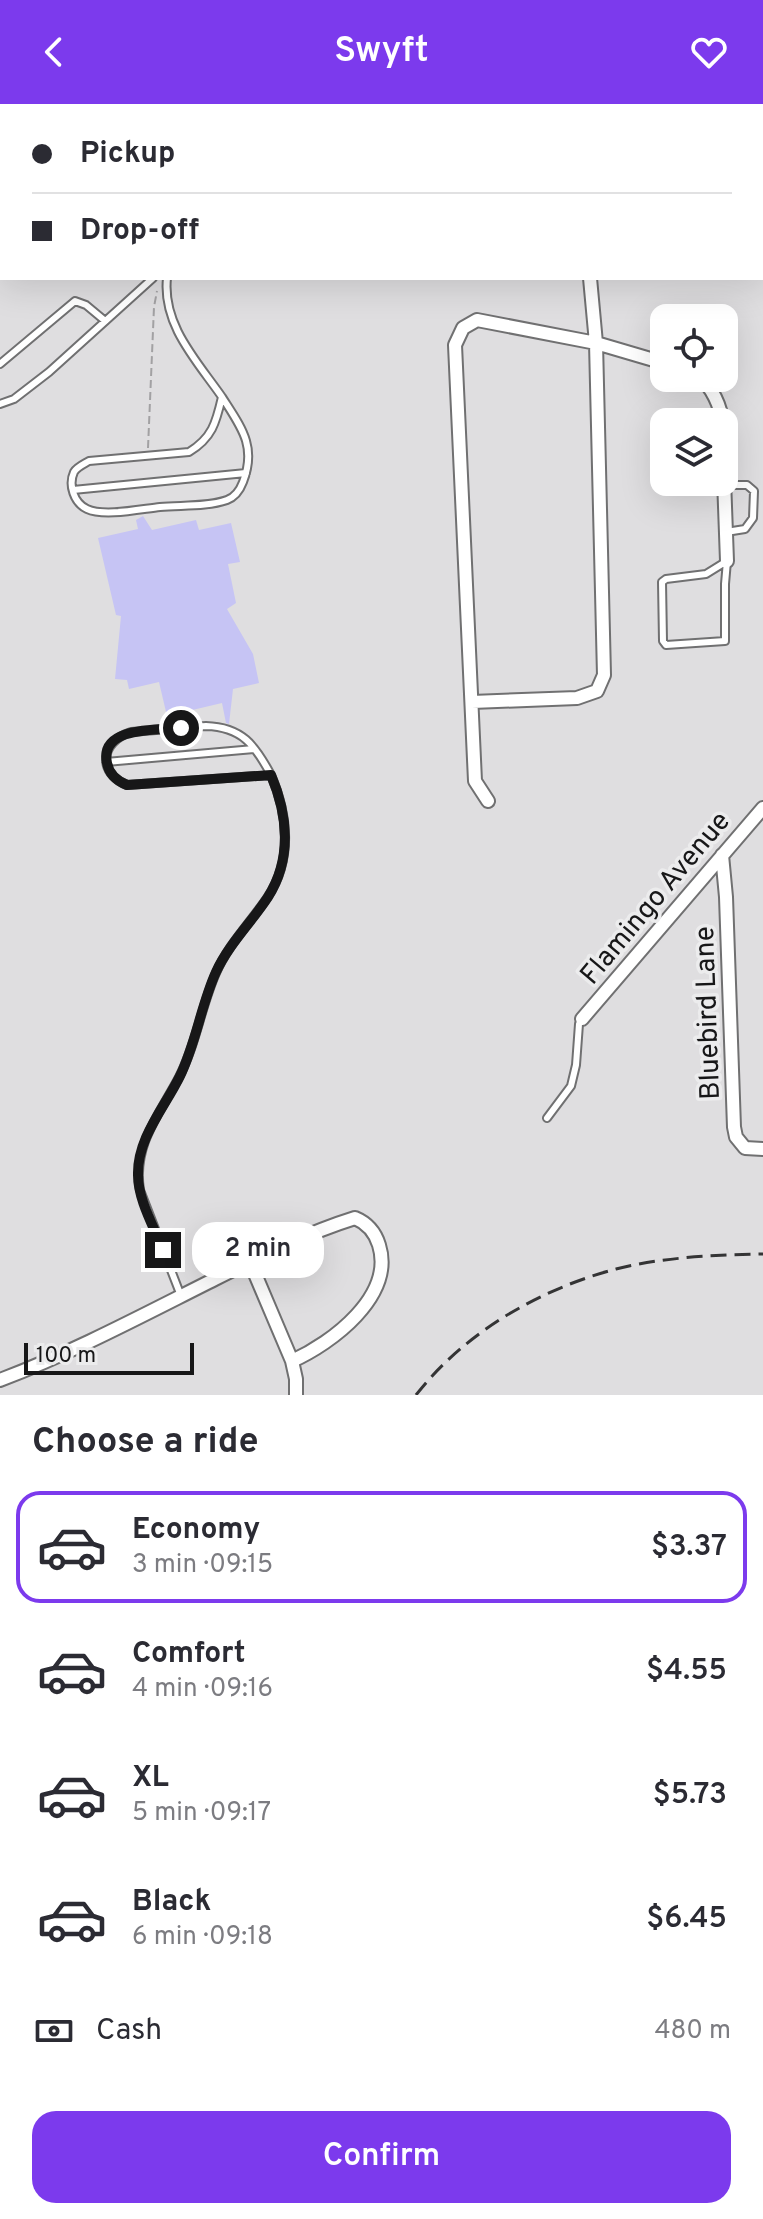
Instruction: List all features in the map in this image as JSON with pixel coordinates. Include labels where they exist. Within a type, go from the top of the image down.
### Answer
[{"type":"street","points":[[472,702],[577,698],[597,691],[604,675],[596,343],[590,280]]},
{"type":"street","points":[[488,801],[475,781],[455,345],[463,328],[477,320],[596,343],[650,359]]},
{"type":"street","points":[[725,496],[727,561]]},
{"type":"street","name":"Flamingo Avenue","points":[[582,1019],[763,808]]},
{"type":"street","name":"Bluebird Lane","points":[[722,855],[734,1127],[736,1137],[745,1148],[763,1149]]},
{"type":"street","points":[[0,1380],[51,1359],[328,1226],[355,1218],[371,1229],[380,1247],[378,1281],[366,1304],[341,1331],[318,1349],[292,1361]]},
{"type":"street","points":[[250,1262],[292,1361],[296,1395]]},
{"type":"lane","points":[[0,404],[14,399],[49,372],[151,280]]},
{"type":"lane","points":[[167,280],[169,314],[182,340],[222,397],[248,443],[249,459],[241,487],[235,496],[227,500],[113,512],[89,511],[75,498],[73,474],[89,461],[189,452],[198,446],[210,435],[222,397]]},
{"type":"lane","points":[[0,364],[75,301],[86,305],[104,320]]},
{"type":"lane","points":[[73,490],[246,473]]},
{"type":"lane","points":[[726,532],[745,529],[753,518],[754,491],[747,485],[738,484]]},
{"type":"lane","points":[[727,561],[725,641],[666,645],[663,641],[662,582],[706,574],[727,561]]},
{"type":"lane","points":[[181,1296],[140,1190],[140,1161],[146,1137],[182,1073],[214,976],[223,958],[268,896],[283,862],[286,847],[284,813],[271,775],[255,749],[243,735],[220,726],[131,732],[120,736],[108,748],[106,762],[111,774],[127,785],[271,775]]},
{"type":"lane","points":[[106,762],[255,749]]},
{"type":"lane","points":[[547,1118],[571,1086],[582,1019]]},
{"type":"path","points":[[148,456],[154,307],[158,285]]},
{"type":"building","points":[[143,516],[152,530],[196,520],[199,530],[231,523],[240,562],[228,564],[236,603],[227,609],[253,654],[259,683],[233,689],[229,724],[226,723],[222,703],[167,716],[159,682],[129,689],[127,680],[115,679],[121,616],[116,615],[98,538],[138,529],[136,520]]},
{"type":"railway","points":[[416,1395],[436,1372],[481,1333],[532,1301],[560,1288],[616,1269],[652,1262],[763,1254]]},
{"type":"route","points":[[163,1250],[140,1190],[138,1174],[142,1146],[182,1073],[214,976],[276,882],[286,847],[284,813],[271,775],[127,785],[111,774],[106,762],[108,748],[120,736],[131,732],[181,728]]}]
